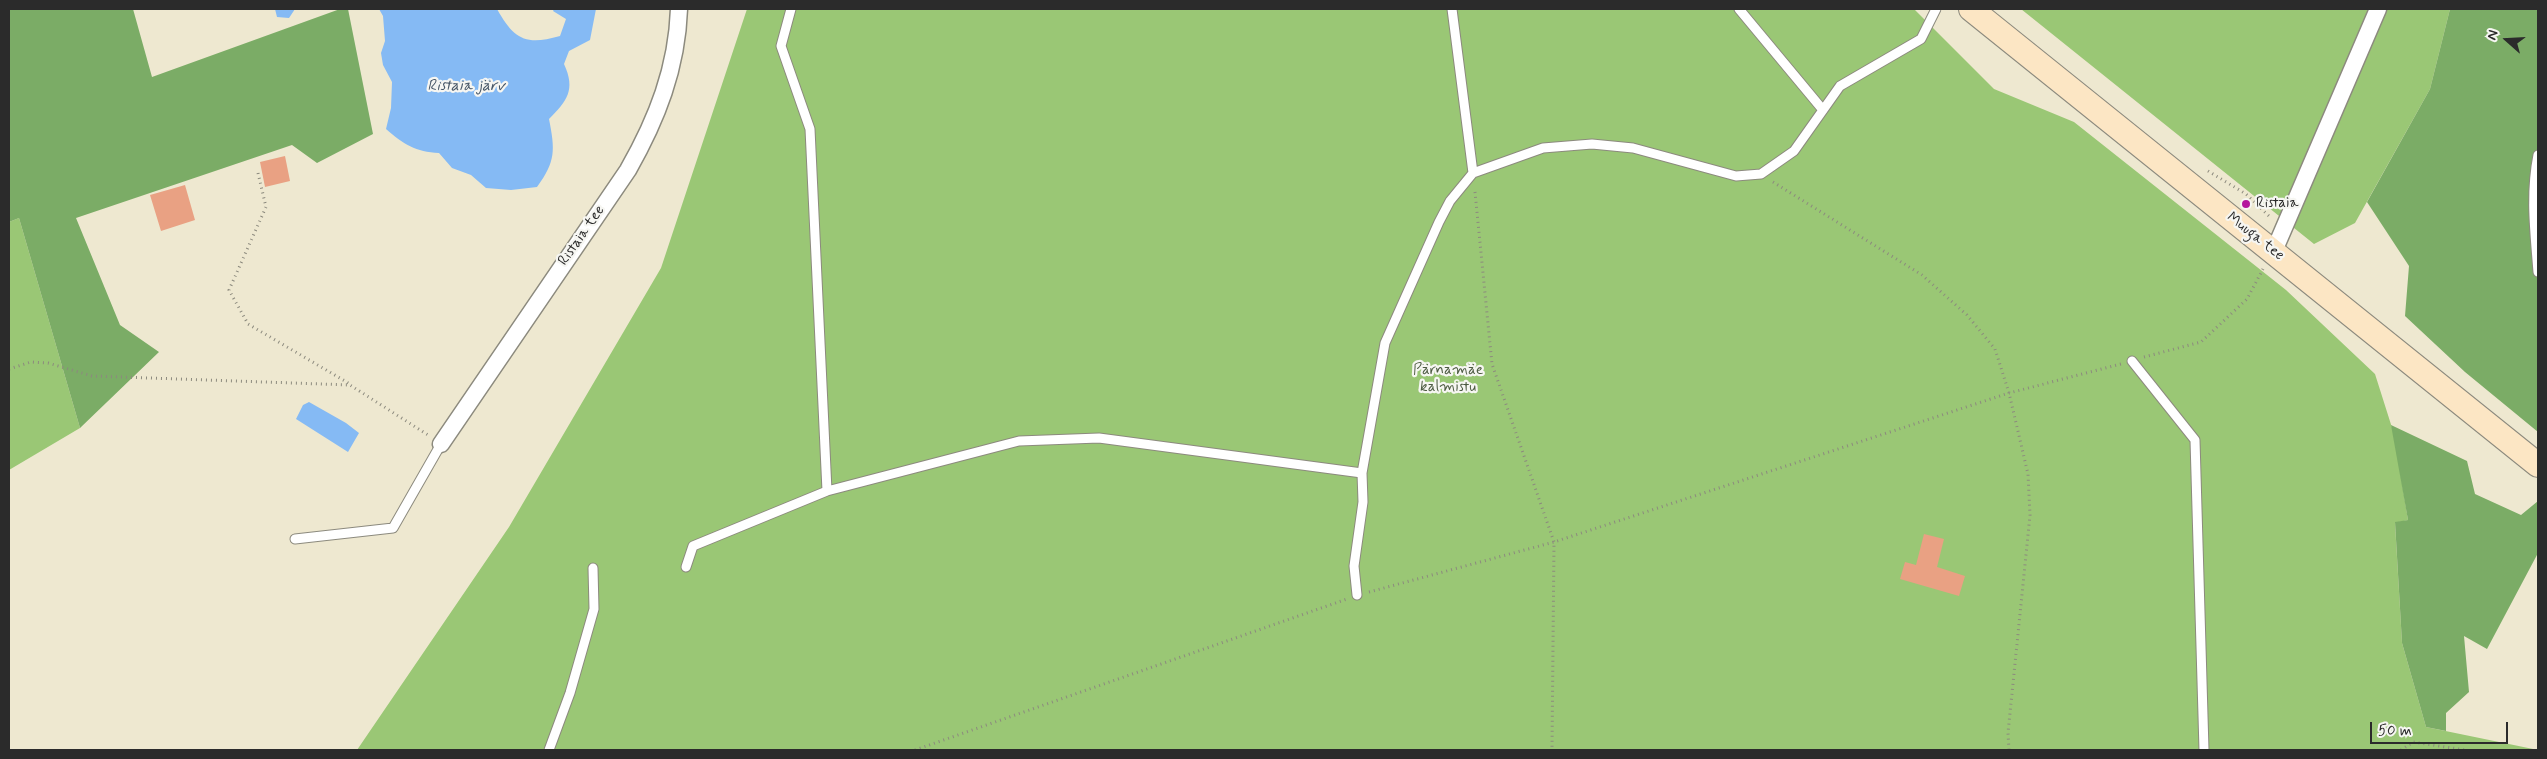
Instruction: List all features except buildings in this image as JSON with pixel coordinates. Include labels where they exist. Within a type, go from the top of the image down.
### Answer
[{"type":"main road","name":"Muuga tee","points":[[1971,9],[2538,465]]},
{"type":"street","name":"Ristaia tee","points":[[441,444],[628,170],[643,144],[669,78],[677,40],[679,9]]},
{"type":"street","points":[[2274,251],[2378,9]]},
{"type":"lane","points":[[791,9],[781,46],[810,129],[827,490]]},
{"type":"lane","points":[[1452,9],[1473,173]]},
{"type":"lane","points":[[1739,9],[1823,110]]},
{"type":"lane","points":[[1357,596],[1354,566],[1363,502],[1362,473],[1385,343],[1438,222],[1450,201],[1473,173],[1543,148],[1592,144],[1633,148],[1736,176],[1761,174],[1794,151],[1840,86],[1921,39],[1936,9]]},
{"type":"lane","points":[[2538,156],[2533,183],[2533,212],[2538,272]]},
{"type":"lane","points":[[2132,361],[2195,440],[2204,750]]},
{"type":"lane","points":[[686,566],[693,546],[827,490],[1019,441],[1099,438],[1362,473]]},
{"type":"lane","points":[[295,539],[393,528],[441,444]]},
{"type":"lane","points":[[548,750],[570,693],[594,609],[593,568]]},
{"type":"path","points":[[258,173],[266,207],[229,290],[248,324],[350,385],[441,444]]},
{"type":"path","points":[[1473,173],[1492,364],[1554,542],[1552,750]]},
{"type":"path","points":[[1761,174],[1928,280],[1967,315],[1995,350],[2009,393],[2028,474],[2030,515],[2008,733],[2009,750]]},
{"type":"path","points":[[915,750],[1357,596],[1554,542],[2009,393],[2201,342],[2247,299],[2274,251]]},
{"type":"path","points":[[9,369],[31,362],[48,363],[92,376],[350,385]]},
{"type":"path","points":[[2401,750],[2413,742],[2466,750]]},
{"type":"green space","points":[[9,9],[133,9],[152,77],[340,9],[348,9],[373,134],[317,163],[292,145],[76,218],[120,325],[159,352],[80,428],[19,218],[9,222]]},
{"type":"green space","name":"Pärnamäe kalmistu","points":[[747,9],[1914,9],[1994,89],[2074,122],[2286,290],[2375,374],[2394,434],[2408,520],[2395,523],[2402,643],[2426,727],[2538,750],[357,750],[509,527],[661,268]]},
{"type":"green space","points":[[2021,9],[2450,9],[2430,89],[2355,223],[2314,244]]},
{"type":"green space","points":[[2450,9],[2538,9],[2538,432],[2465,372],[2405,316],[2409,266],[2367,202],[2430,89]]},
{"type":"green space","points":[[19,218],[80,428],[9,470],[9,222]]},
{"type":"green space","points":[[2391,425],[2467,461],[2475,494],[2521,515],[2538,501],[2538,553],[2487,649],[2464,636],[2469,692],[2446,713],[2446,731],[2426,727],[2402,643],[2395,522],[2408,520]]},
{"type":"water","points":[[275,9],[295,9],[289,18],[277,17]]},
{"type":"water","name":"Ristaia järv","points":[[379,9],[497,9],[515,33],[522,38],[538,40],[560,36],[566,19],[553,11],[554,9],[596,9],[590,40],[569,51],[564,64],[568,73],[568,94],[565,101],[549,119],[553,147],[551,162],[537,187],[511,190],[486,188],[471,175],[452,168],[439,153],[423,151],[410,146],[386,129],[391,108],[392,82],[383,65],[381,53],[385,41],[383,16]]},
{"type":"water","points":[[309,402],[346,423],[359,433],[348,452],[296,419],[303,405]]},
{"type":"place","name":"Ristaia","points":[[2246,204]]}]
